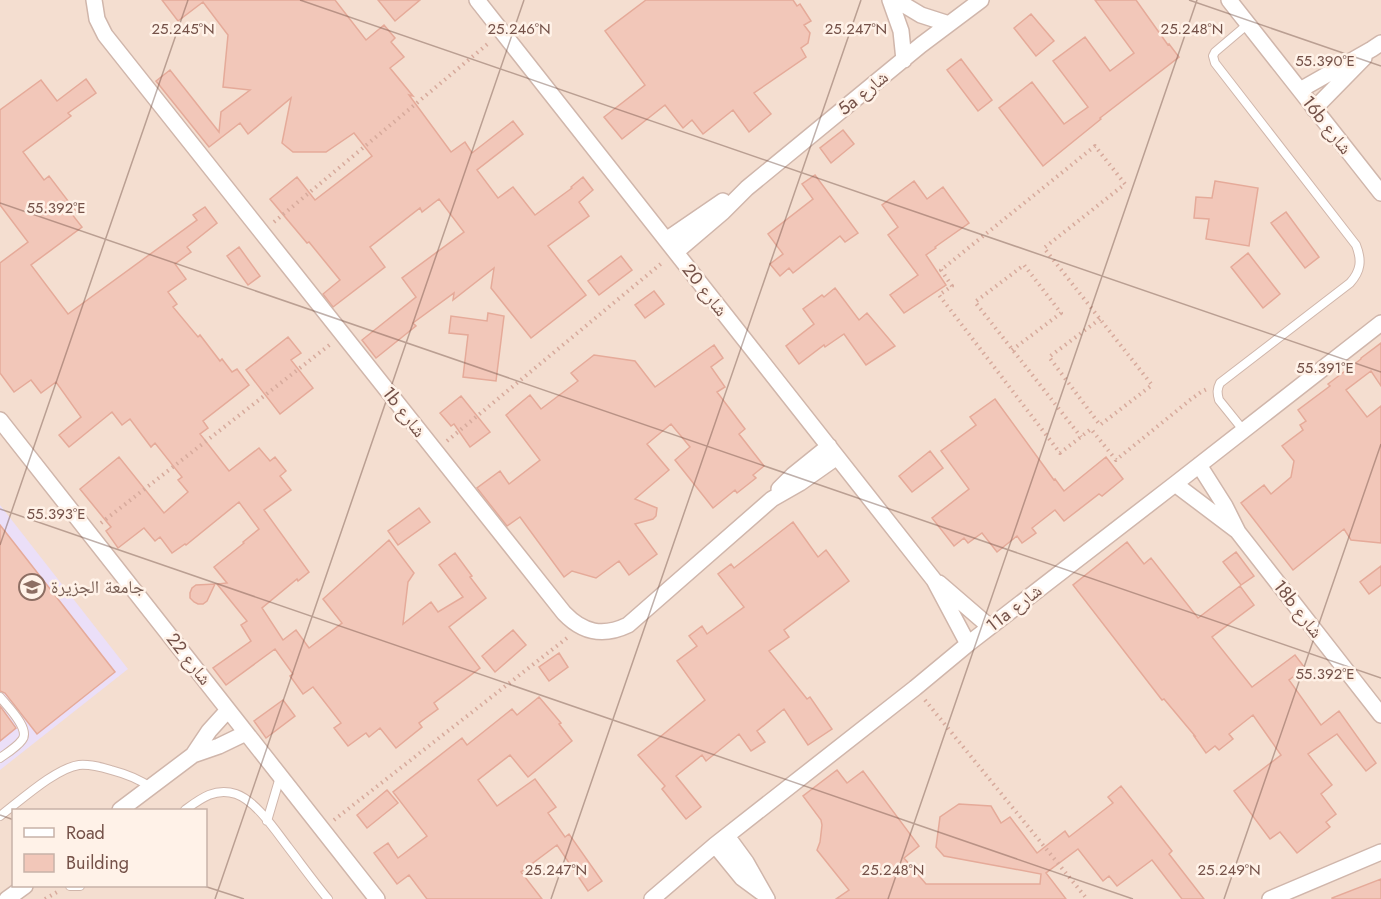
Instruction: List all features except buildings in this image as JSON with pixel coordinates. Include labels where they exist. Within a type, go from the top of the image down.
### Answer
[{"type":"street","name":"1b شارع","points":[[94,0],[97,20],[105,35],[564,613],[581,627]]},
{"type":"street","name":"شارع 20","points":[[477,0],[934,580],[968,644]]},
{"type":"street","points":[[890,0],[901,31],[903,60]]},
{"type":"street","points":[[896,0],[921,15],[949,24]]},
{"type":"street","name":"5a شارع","points":[[671,246],[717,205],[747,188],[903,60],[981,0]]},
{"type":"street","name":"16b شارع","points":[[1229,0],[1381,193]]},
{"type":"street","points":[[1300,90],[1377,46]]},
{"type":"street","points":[[1314,109],[1377,46]]},
{"type":"street","name":"11a شارع","points":[[652,899],[721,841],[968,644],[1381,323]]},
{"type":"street","name":"شارع 22","points":[[0,420],[377,899]]},
{"type":"street","points":[[581,627],[606,632],[627,625],[772,499],[793,474],[833,452]]},
{"type":"street","name":"18b شارع","points":[[1199,465],[1225,506],[1238,532],[1381,715]]},
{"type":"street","name":"18b شارع","points":[[1175,484],[1238,532]]},
{"type":"street","name":"شارع 20","points":[[934,580],[990,627]]},
{"type":"street","points":[[194,755],[209,731],[228,710]]},
{"type":"street","points":[[121,809],[194,755],[246,733]]},
{"type":"street","points":[[721,841],[746,862],[766,896]]},
{"type":"street","points":[[1270,899],[1381,852]]},
{"type":"street","points":[[8,899],[23,887]]},
{"type":"lane","points":[[1244,430],[1217,394],[1224,379],[1350,283],[1356,277],[1361,261],[1356,245],[1215,63],[1215,52],[1248,24]]},
{"type":"lane","points":[[0,697],[22,725],[25,733],[23,740],[0,758]]},
{"type":"lane","points":[[0,816],[59,771],[77,765],[97,766],[122,772],[150,787]]},
{"type":"lane","points":[[267,821],[280,776]]},
{"type":"lane","points":[[186,809],[210,794],[228,792],[244,798],[267,821],[328,899]]},
{"type":"path","points":[[261,232],[502,32]]},
{"type":"path","points":[[1100,319],[1049,357],[1100,424],[1152,384],[1044,248],[1125,184],[1095,146],[941,270],[952,285],[939,295],[1060,453],[1091,429],[1116,460],[1201,392],[1218,388]]},
{"type":"path","points":[[435,451],[671,246]]},
{"type":"path","points":[[1012,350],[1061,313],[1024,265],[975,302],[1012,350],[1081,437]]},
{"type":"path","points":[[89,533],[343,335]]},
{"type":"path","points":[[322,829],[581,627]]},
{"type":"path","points":[[915,688],[1087,899]]},
{"type":"path","points":[[45,899],[60,890]]},
{"type":"shaded area","points":[[0,0],[1381,0],[1381,899],[0,899]]},
{"type":"shaded area","name":"جامعة الجزيرة","points":[[0,505],[128,669],[0,770]]},
{"type":"place","name":"جامعة الجزيرة","points":[[32,587]]}]
